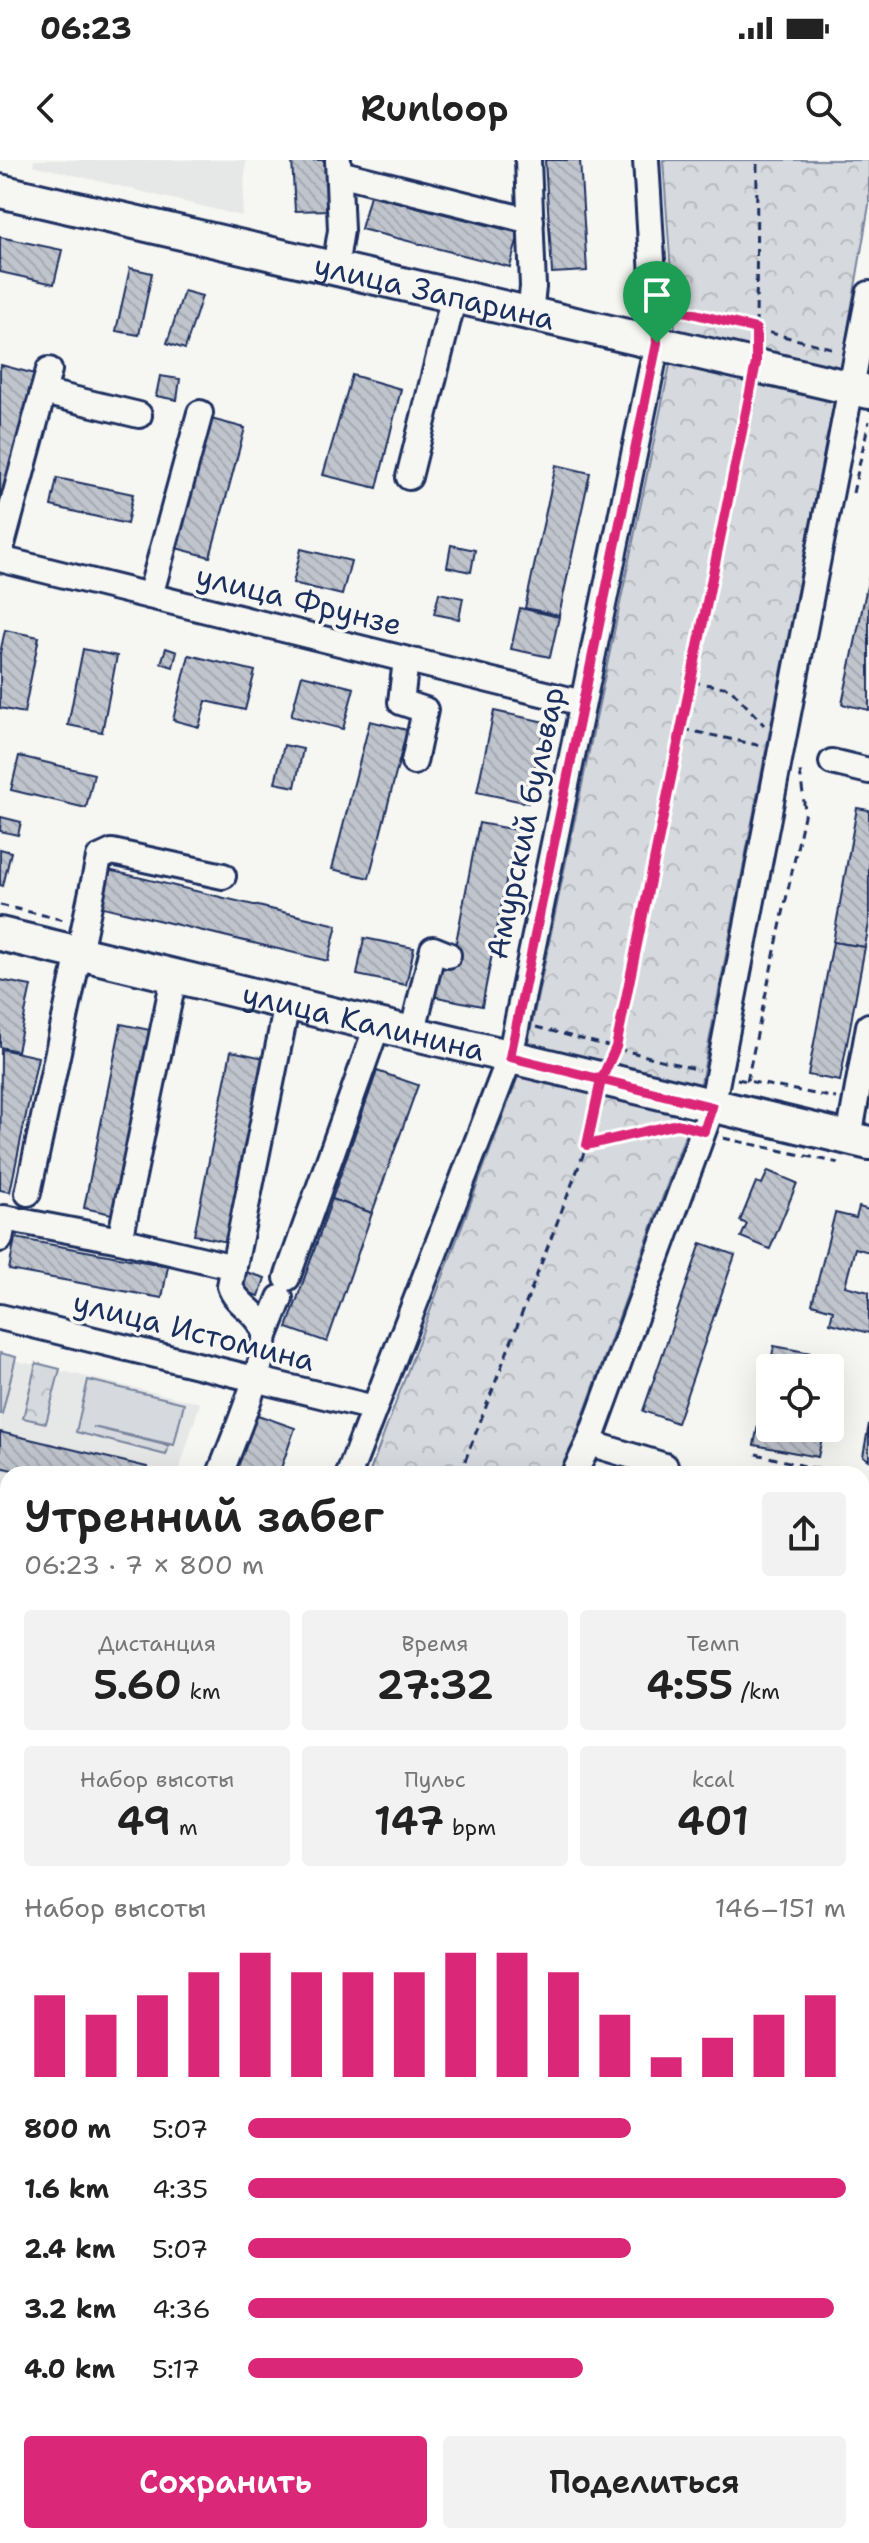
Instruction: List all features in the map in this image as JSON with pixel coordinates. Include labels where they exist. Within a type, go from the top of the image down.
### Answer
[{"type":"main road","name":"улица Запарина","points":[[0,191],[657,343],[756,363],[861,390]]},
{"type":"main road","name":"улица Калинина","points":[[0,934],[80,938],[174,977],[601,1080],[713,1125],[853,1148]]},
{"type":"street","points":[[528,160],[533,287],[530,314]]},
{"type":"street","name":"Амурский бульвар","points":[[352,1466],[510,1057],[657,343],[646,160]]},
{"type":"street","points":[[335,268],[341,230],[338,167],[531,221]]},
{"type":"street","points":[[578,1466],[713,1125],[777,750],[861,390],[869,294]]},
{"type":"street","points":[[409,477],[454,296]]},
{"type":"street","points":[[0,552],[46,381],[139,415]]},
{"type":"street","points":[[150,596],[200,413]]},
{"type":"street","name":"улица Фрунзе","points":[[0,559],[582,703]]},
{"type":"street","points":[[406,660],[401,702],[425,710],[414,762]]},
{"type":"street","points":[[832,762],[869,771]]},
{"type":"street","points":[[28,1193],[99,858],[112,852],[223,876]]},
{"type":"street","points":[[412,1034],[433,949],[448,955]]},
{"type":"street","points":[[120,1240],[174,977]]},
{"type":"street","points":[[266,1333],[257,1316],[234,1297],[230,1286],[287,1004]]},
{"type":"street","points":[[223,1466],[255,1379],[266,1333],[377,1026]]},
{"type":"street","points":[[853,1148],[869,1026]]},
{"type":"street","points":[[1,1225],[120,1240],[234,1267]]},
{"type":"street","name":"улица Истомина","points":[[0,1317],[374,1408]]},
{"type":"street","points":[[589,1443],[665,1466]]},
{"type":"path","points":[[463,1466],[587,1145],[601,1080],[616,1047],[756,363],[757,160]]},
{"type":"path","points":[[655,304],[835,349]]},
{"type":"path","points":[[853,496],[869,421]]},
{"type":"path","points":[[682,728],[777,750],[775,736],[730,688],[691,682]]},
{"type":"path","points":[[747,1081],[805,811],[799,769]]},
{"type":"path","points":[[0,905],[80,938]]},
{"type":"path","points":[[587,1145],[677,1124],[713,1125],[853,1148]]},
{"type":"path","points":[[713,1125],[718,1151]]},
{"type":"path","points":[[756,1454],[805,1466]]},
{"type":"shaded area","points":[[34,160],[246,160],[242,216],[33,165]]},
{"type":"shaded area","points":[[0,1357],[200,1403],[180,1466],[0,1466]]},
{"type":"green space","points":[[663,160],[869,160],[869,205],[841,370],[675,329]]},
{"type":"green space","points":[[671,360],[835,397],[700,1088],[528,1043]]},
{"type":"green space","points":[[520,1071],[691,1119],[574,1441],[562,1466],[372,1466]]},
{"type":"green space","points":[[0,1353],[16,1357],[2,1414],[0,1414]]},
{"type":"green space","points":[[36,1363],[60,1369],[46,1423],[23,1418]]},
{"type":"green space","points":[[88,1380],[184,1403],[174,1445],[93,1427],[169,1446],[166,1455],[76,1432]]},
{"type":"building","points":[[292,160],[328,160],[330,210],[295,211]]},
{"type":"building","points":[[545,160],[580,160],[587,271],[552,273]]},
{"type":"building","points":[[370,195],[519,233],[510,267],[361,229]]},
{"type":"building","points":[[0,237],[62,250],[54,284],[0,272]]},
{"type":"building","points":[[130,268],[152,273],[139,335],[116,331]]},
{"type":"building","points":[[184,291],[202,296],[185,349],[167,343]]},
{"type":"building","points":[[1,365],[35,374],[0,502],[0,370]]},
{"type":"building","points":[[352,375],[401,389],[377,488],[323,475]]},
{"type":"building","points":[[160,376],[180,379],[177,400],[156,396]]},
{"type":"building","points":[[211,419],[245,428],[210,557],[176,548]]},
{"type":"building","points":[[556,465],[590,473],[559,615],[525,608]]},
{"type":"building","points":[[57,478],[133,494],[127,524],[51,506]]},
{"type":"building","points":[[451,545],[475,550],[471,572],[447,567]]},
{"type":"building","points":[[301,549],[351,561],[342,595],[293,583]]},
{"type":"building","points":[[869,577],[869,710],[842,704]]},
{"type":"building","points":[[439,593],[463,598],[459,619],[434,614]]},
{"type":"building","points":[[520,608],[559,617],[550,657],[511,649]]},
{"type":"building","points":[[5,630],[39,637],[24,713],[0,708],[0,653]]},
{"type":"building","points":[[166,648],[177,652],[173,667],[161,663]]},
{"type":"building","points":[[83,649],[117,656],[102,732],[68,725]]},
{"type":"building","points":[[189,655],[255,671],[245,710],[206,701],[199,727],[173,720]]},
{"type":"building","points":[[302,675],[354,688],[343,729],[291,716]]},
{"type":"building","points":[[494,711],[545,722],[528,803],[477,792]]},
{"type":"building","points":[[370,721],[407,730],[369,878],[332,869]]},
{"type":"building","points":[[284,745],[303,749],[295,787],[275,783]]},
{"type":"building","points":[[19,756],[94,774],[86,808],[11,790]]},
{"type":"building","points":[[857,808],[869,810],[869,923],[865,947],[833,942]]},
{"type":"building","points":[[1,817],[21,822],[18,835],[0,831]]},
{"type":"building","points":[[479,823],[516,830],[482,1006],[432,996],[439,961],[452,963]]},
{"type":"building","points":[[0,849],[11,852],[3,886],[0,885]]},
{"type":"building","points":[[100,868],[337,925],[328,961],[91,904]]},
{"type":"building","points":[[364,938],[414,948],[406,985],[357,975]]},
{"type":"building","points":[[833,942],[865,947],[840,1081],[808,1075]]},
{"type":"building","points":[[0,980],[31,986],[17,1051],[0,1047]]},
{"type":"building","points":[[121,1024],[159,1032],[121,1216],[84,1208]]},
{"type":"building","points":[[1,1049],[38,1057],[10,1192],[0,1190]]},
{"type":"building","points":[[231,1051],[269,1059],[232,1243],[194,1235]]},
{"type":"building","points":[[377,1071],[418,1085],[372,1213],[332,1199]]},
{"type":"building","points":[[768,1171],[797,1183],[770,1249],[741,1237],[747,1224],[740,1221],[756,1182],[762,1184]]},
{"type":"building","points":[[332,1199],[372,1213],[327,1342],[287,1328]]},
{"type":"building","points":[[859,1207],[869,1210],[869,1252],[855,1248],[845,1286],[869,1292],[869,1333],[830,1323],[833,1310],[812,1304],[835,1213],[856,1218]]},
{"type":"building","points":[[15,1238],[168,1266],[162,1298],[9,1270]]},
{"type":"building","points":[[701,1243],[735,1255],[677,1423],[643,1411]]},
{"type":"building","points":[[246,1272],[265,1278],[259,1296],[240,1290]]},
{"type":"building","points":[[774,1346],[817,1354],[772,1354]]},
{"type":"building","points":[[255,1414],[295,1428],[282,1466],[236,1466]]},
{"type":"building","points":[[869,1424],[869,1460],[863,1456]]},
{"type":"building","points":[[0,1432],[143,1466],[0,1466]]},
{"type":"building","points":[[756,1435],[756,1442],[821,1442],[818,1457],[754,1445]]},
{"type":"route","points":[[657,343],[510,1057],[601,1080],[712,1107],[704,1131],[677,1124],[587,1145],[601,1080],[616,1047],[756,363],[756,329],[655,304],[657,343]]}]
